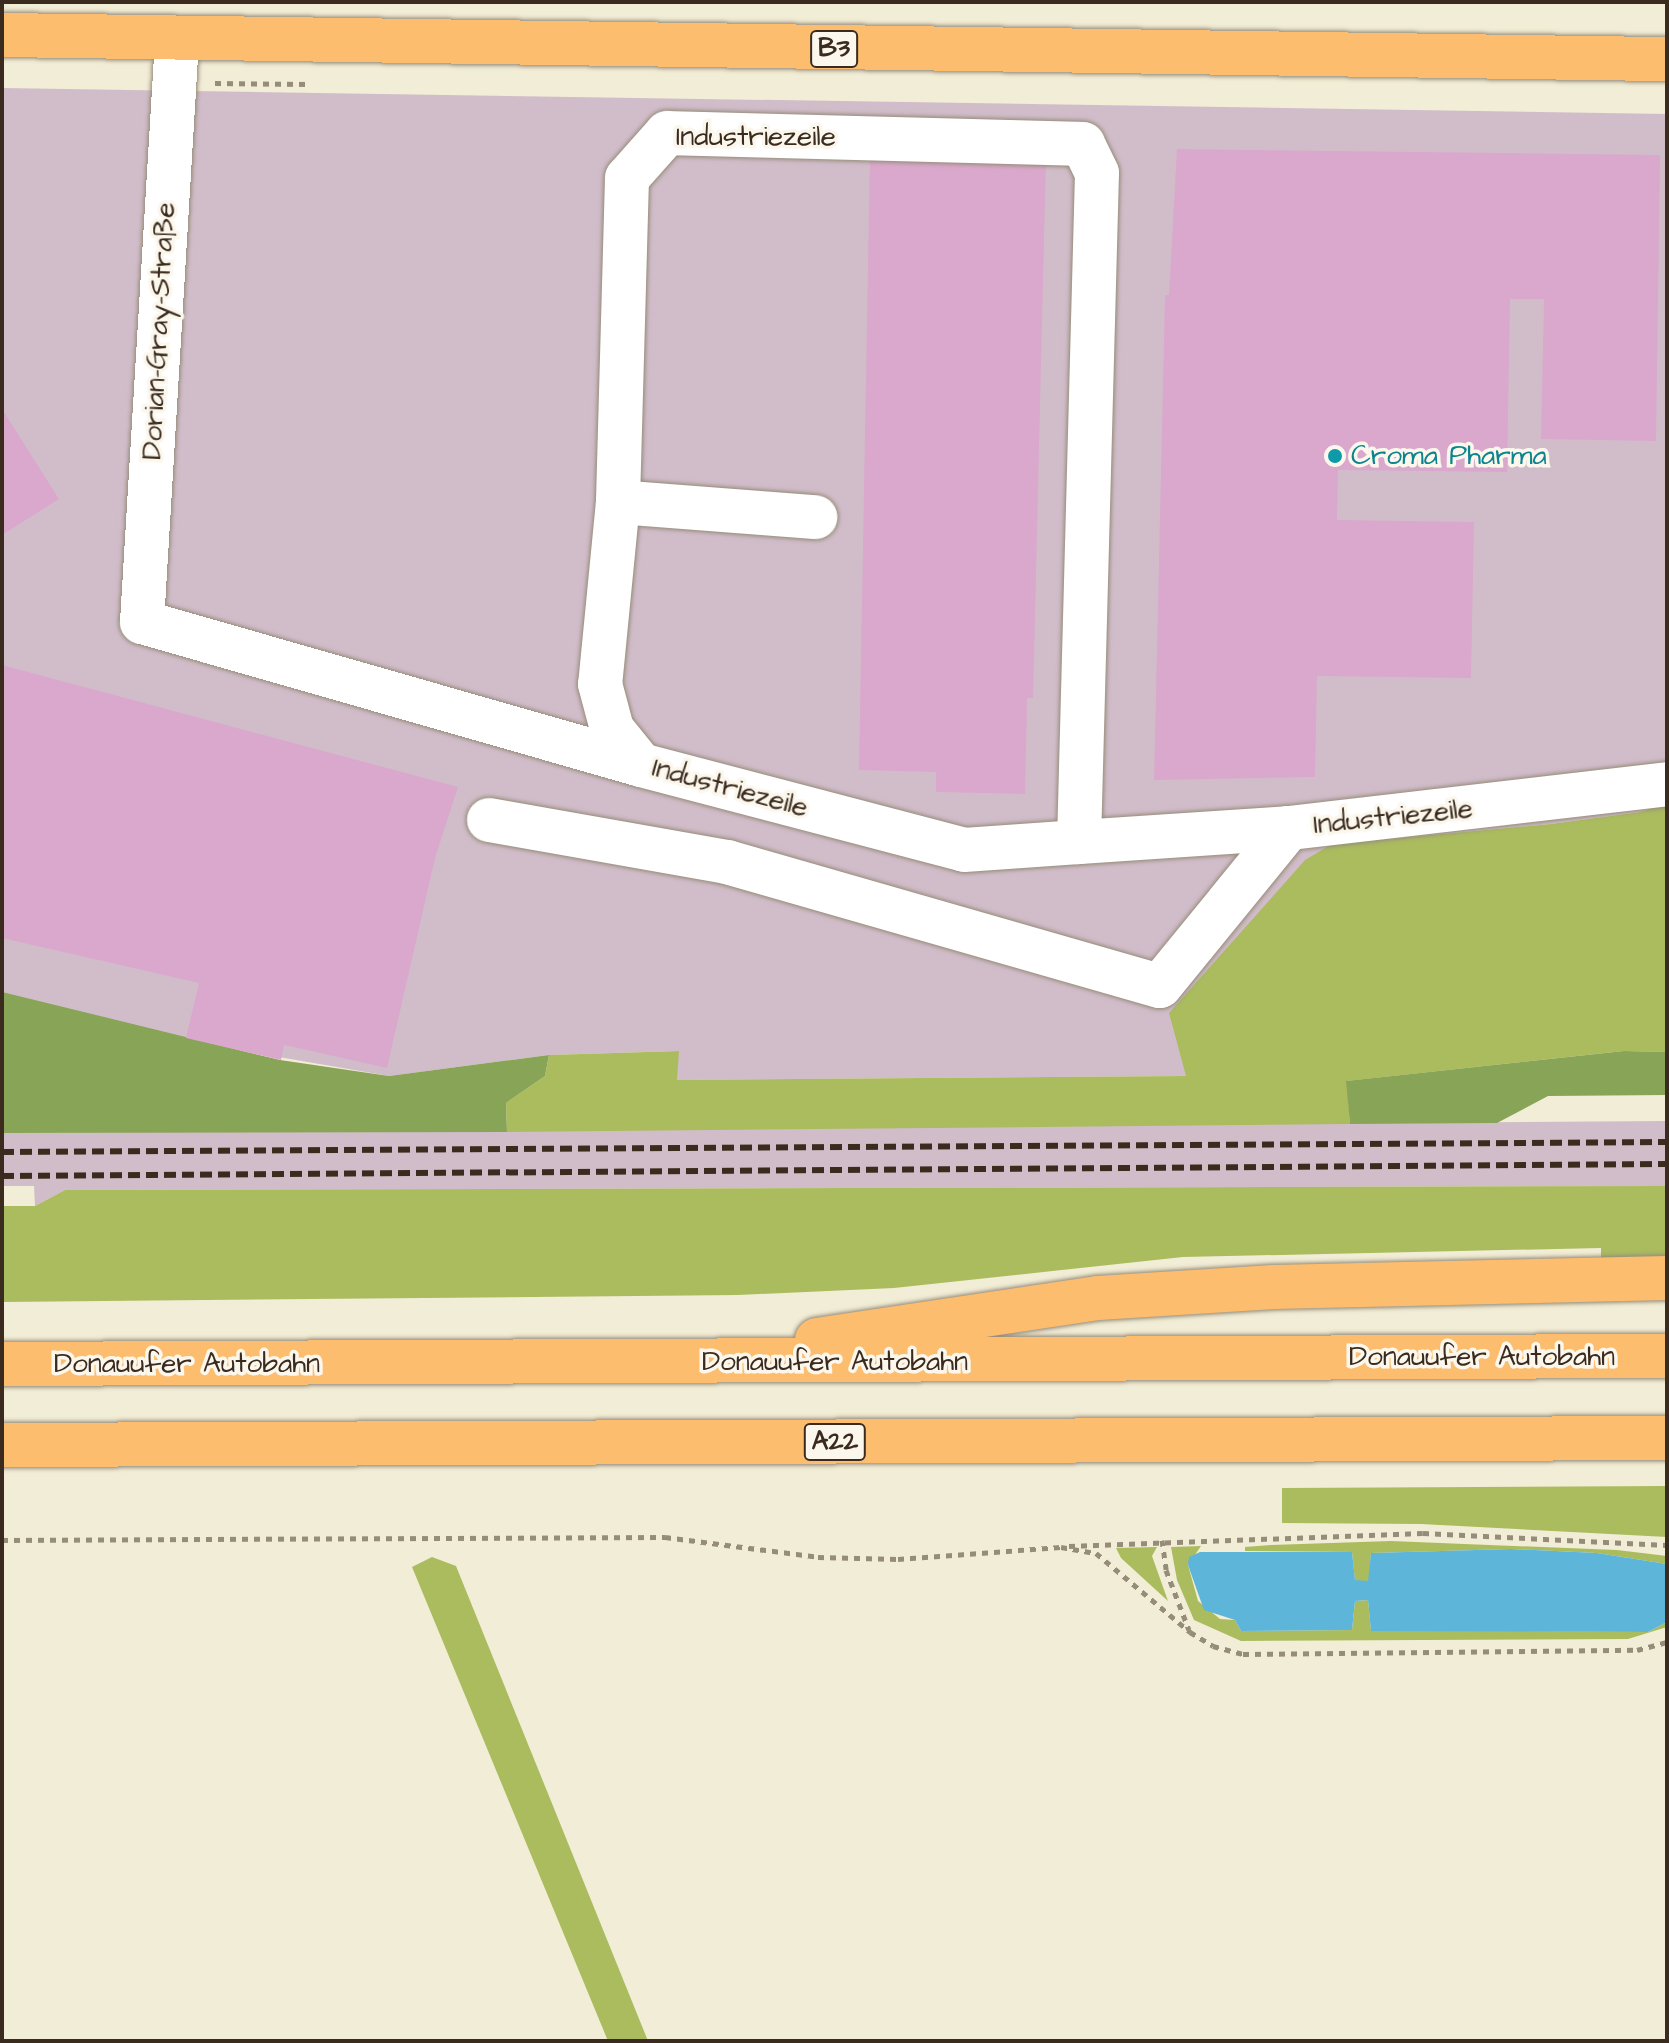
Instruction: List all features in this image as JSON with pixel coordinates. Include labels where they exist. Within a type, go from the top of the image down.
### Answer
[{"type":"main road","name":"B3","points":[[2,35],[177,40],[1667,59]]},
{"type":"main road","points":[[656,1364],[1098,1298],[1274,1287],[1667,1278]]},
{"type":"main road","name":"Donauufer Autobahn","points":[[2,1364],[656,1364],[1667,1356]]},
{"type":"main road","name":"A22","points":[[2,1445],[1667,1438]]},
{"type":"street","name":"Dorian-Gray-Straße","points":[[177,40],[142,622],[641,765]]},
{"type":"street","name":"Industriezeile","points":[[1079,842],[1097,173],[1083,144],[667,133],[627,178],[618,502],[600,684],[612,729],[641,765],[964,850],[1289,828],[1667,784]]},
{"type":"street","points":[[618,502],[815,517]]},
{"type":"street","points":[[489,820],[727,862],[1160,986],[1289,828]]},
{"type":"path","points":[[2,1540],[665,1537],[818,1557],[898,1559],[1162,1540],[1423,1533],[1667,1545]]},
{"type":"path","points":[[1162,1540],[1166,1570],[1190,1632]]},
{"type":"path","points":[[1061,1547],[1096,1553],[1190,1632],[1213,1646],[1243,1654],[1637,1650],[1667,1642]]},
{"type":"shaded area","points":[[2,88],[1667,114],[1667,803],[1640,812],[1551,824],[1332,844],[1187,1076],[676,1080],[678,1051],[549,1055],[389,1076],[2,1009]]},
{"type":"shaded area","points":[[1667,1121],[1667,1186],[65,1190],[35,1206],[34,1186],[2,1186],[2,1133]]},
{"type":"green space","points":[[1667,803],[1667,1052],[1624,1051],[1347,1081],[1350,1124],[507,1132],[506,1103],[545,1076],[549,1055],[679,1051],[677,1080],[1186,1076],[1169,1013],[1305,860],[1332,844],[1551,824],[1640,812]]},
{"type":"green space","points":[[2,992],[280,1060],[389,1076],[549,1055],[545,1076],[506,1103],[507,1132],[2,1133]]},
{"type":"green space","points":[[1624,1051],[1667,1052],[1667,1095],[1548,1096],[1497,1123],[1350,1124],[1346,1081]]},
{"type":"green space","points":[[1667,1186],[1667,1260],[1601,1261],[1601,1248],[1183,1257],[894,1288],[738,1295],[2,1302],[2,1206],[35,1206],[65,1190]]},
{"type":"green space","points":[[1667,1486],[1667,1537],[1421,1524],[1282,1523],[1282,1488]]},
{"type":"green space","points":[[1391,1541],[1617,1550],[1667,1556],[1667,1564],[1597,1553],[1511,1549],[1371,1553],[1369,1581],[1355,1581],[1352,1552],[1245,1551],[1245,1547],[1271,1545]]},
{"type":"green space","points":[[1201,1546],[1188,1565],[1198,1601],[1220,1619],[1235,1620],[1241,1631],[1352,1630],[1355,1601],[1368,1600],[1371,1630],[1648,1632],[1667,1622],[1667,1627],[1628,1639],[1241,1641],[1194,1620],[1177,1580],[1171,1547]]},
{"type":"green space","points":[[1157,1547],[1152,1556],[1168,1601],[1121,1558],[1116,1548]]},
{"type":"green space","points":[[432,1557],[456,1566],[648,2041],[608,2041],[412,1567]]},
{"type":"water","points":[[1511,1549],[1597,1553],[1667,1564],[1667,1622],[1648,1632],[1371,1631],[1368,1600],[1355,1601],[1352,1630],[1241,1631],[1235,1620],[1204,1610],[1188,1565],[1189,1557],[1200,1552],[1352,1552],[1355,1580],[1368,1581],[1371,1553]]},
{"type":"building","name":"Croma Pharma","points":[[1177,149],[1660,155],[1656,441],[1541,439],[1544,299],[1510,299],[1507,472],[1338,470],[1337,520],[1474,522],[1471,678],[1317,676],[1315,777],[1154,780],[1165,295],[1169,295]]},
{"type":"building","points":[[870,153],[1046,157],[1033,698],[1027,698],[1025,794],[936,792],[936,772],[859,770]]},
{"type":"building","points":[[2,409],[59,499],[2,535]]},
{"type":"building","points":[[2,665],[458,787],[435,858],[387,1068],[284,1045],[281,1060],[186,1038],[199,983],[2,938]]},
{"type":"railway","points":[[2,1152],[1667,1142]]},
{"type":"railway","points":[[2,1176],[1667,1164]]},
{"type":"place","name":"Croma Pharma","points":[[1335,456]]}]
